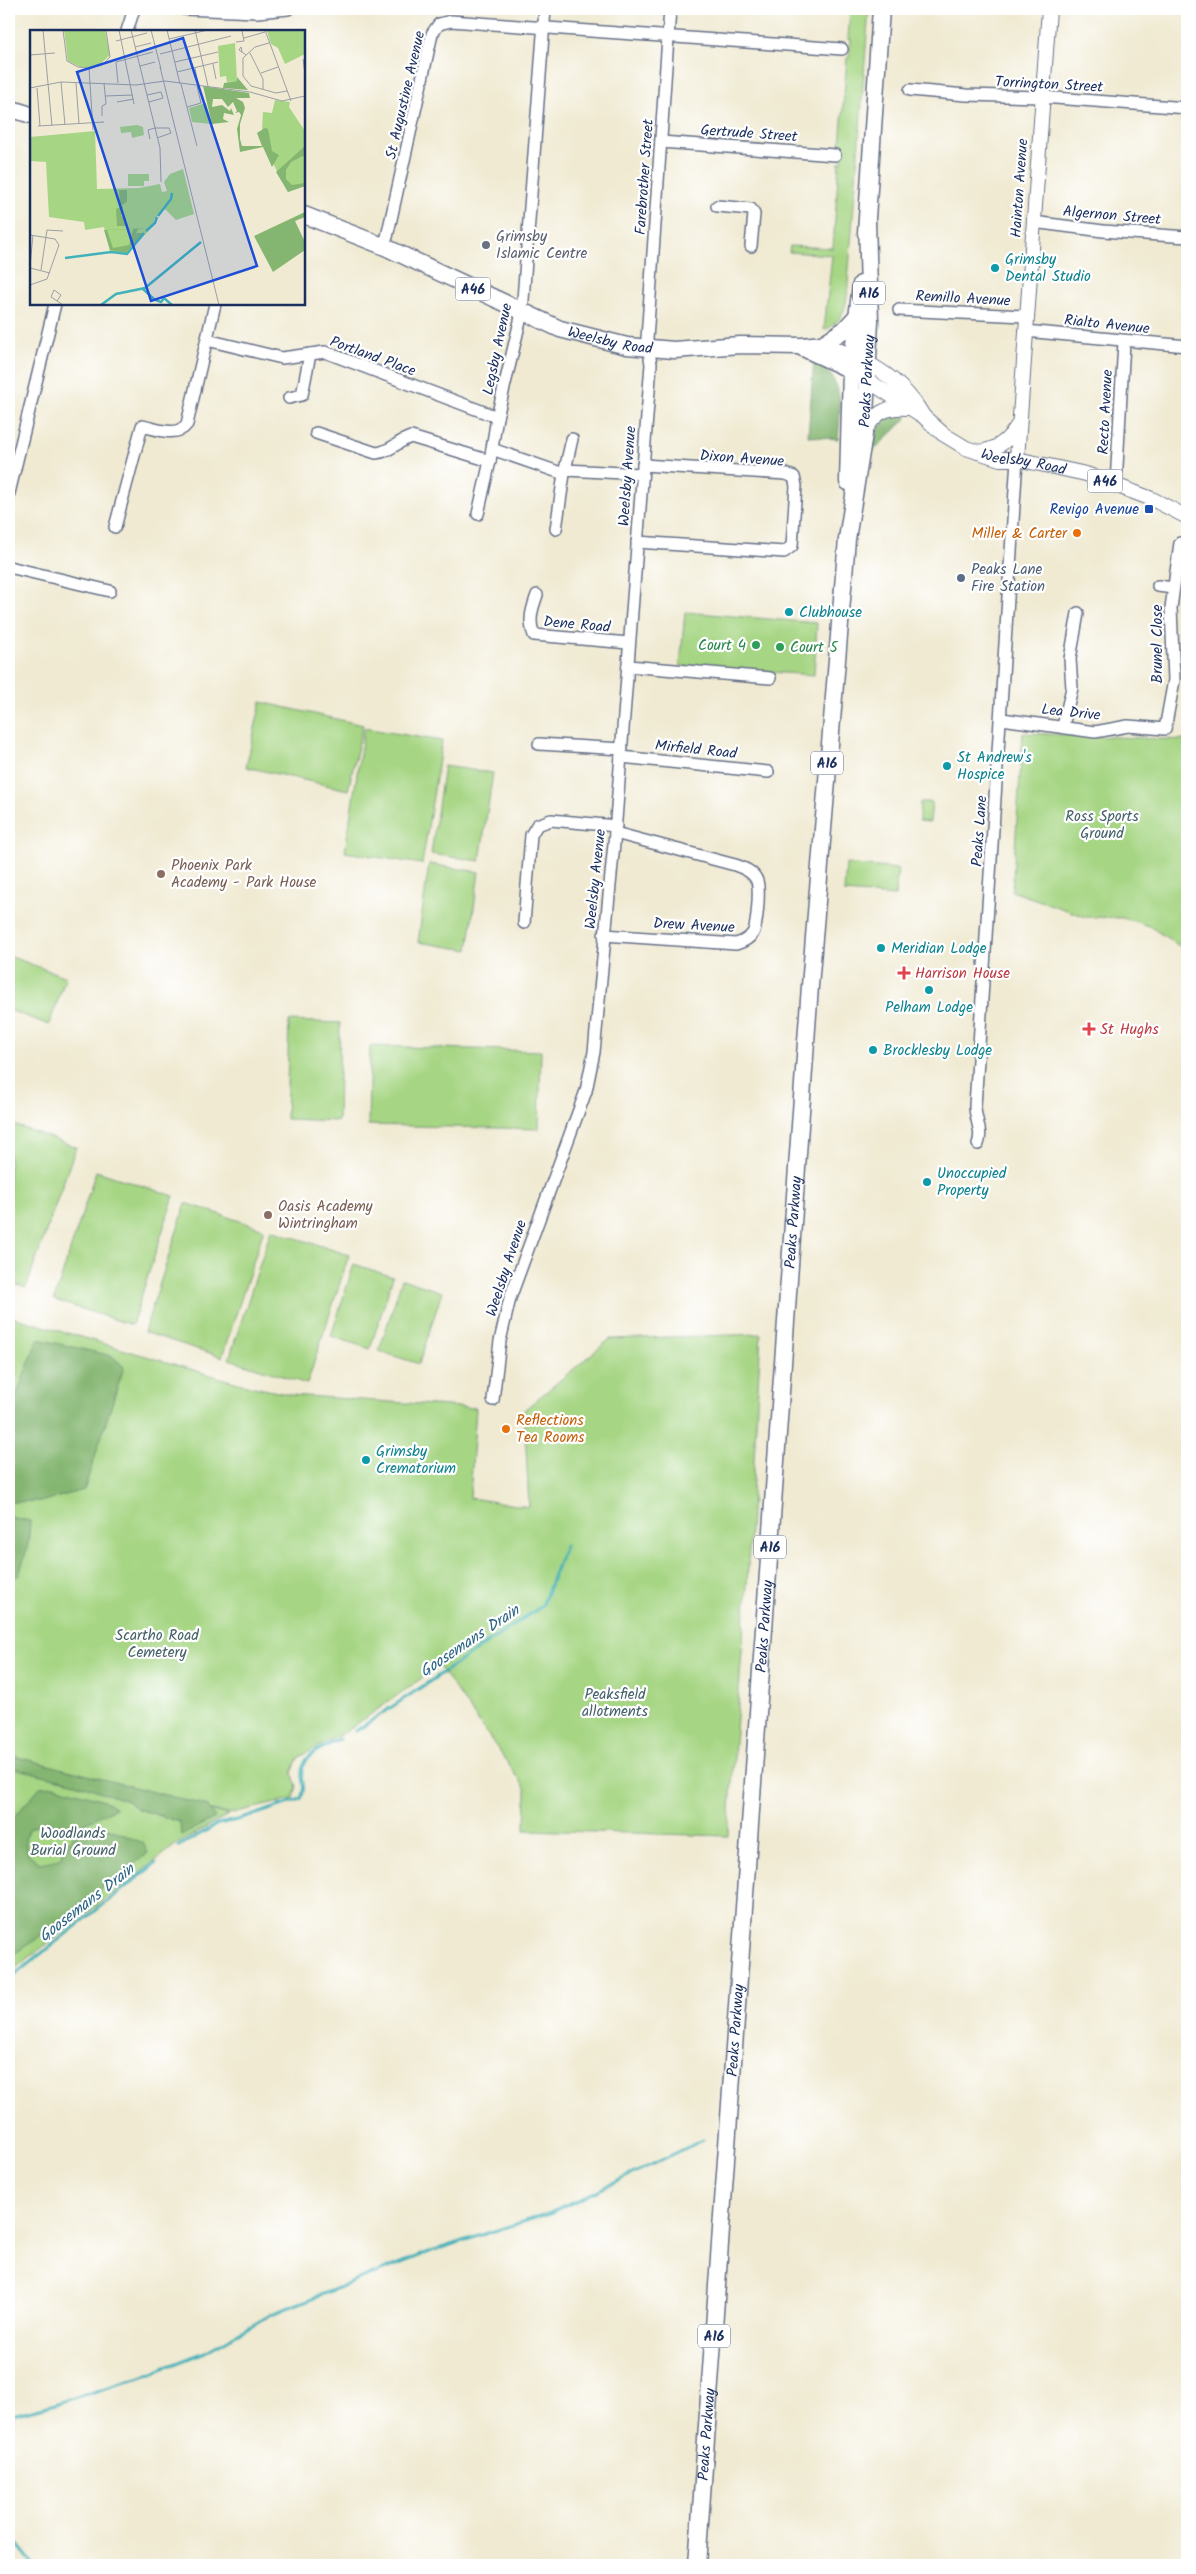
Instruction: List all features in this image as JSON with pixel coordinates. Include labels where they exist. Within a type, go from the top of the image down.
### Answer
[{"type":"highway","name":"Peaks Parkway","points":[[697,2565],[782,1351],[836,657],[847,539],[852,363],[867,222],[881,9]]},
{"type":"highway","points":[[9,108],[30,115]]},
{"type":"highway","name":"Weelsby Road","points":[[305,215],[383,246],[522,313],[560,329],[600,341],[674,350],[764,344],[799,346],[852,363],[868,372]]},
{"type":"highway","name":"Peaks Parkway","points":[[847,539],[864,434],[868,372],[870,322],[867,222]]},
{"type":"highway","name":"A46","points":[[799,346],[822,344],[844,330],[857,316]]},
{"type":"highway","name":"A46","points":[[822,344],[852,363]]},
{"type":"main road","name":"Hainton Avenue","points":[[1017,459],[1049,9]]},
{"type":"main road","name":"Weelsby Road","points":[[868,372],[909,408],[923,416],[949,438],[977,452],[1000,459],[1017,459],[1086,474],[1152,499],[1187,517]]},
{"type":"main road","name":"Weelsby Road","points":[[868,372],[894,381],[912,398],[923,416]]},
{"type":"main road","name":"A16","points":[[864,434],[870,422],[883,410],[898,407],[909,408]]},
{"type":"main road","points":[[977,452],[995,448],[1010,438],[1019,423]]},
{"type":"street","points":[[127,30],[134,9]]},
{"type":"street","points":[[184,9],[257,12],[288,9]]},
{"type":"street","name":"Legsby Avenue","points":[[478,514],[490,461],[497,417],[522,313],[545,9]]},
{"type":"street","name":"Farebrother Street","points":[[647,348],[670,9]]},
{"type":"street","name":"St Augustine Avenue","points":[[383,246],[392,219],[432,34],[439,24],[451,21],[842,49]]},
{"type":"street","name":"Torrington Street","points":[[910,90],[966,95],[1042,97],[1187,108]]},
{"type":"street","name":"Gertrude Street","points":[[661,142],[835,155]]},
{"type":"street","points":[[717,206],[751,209],[754,214],[751,246]]},
{"type":"street","name":"Algernon Street","points":[[1033,222],[1103,231],[1187,237]]},
{"type":"street","points":[[9,493],[55,305]]},
{"type":"street","points":[[115,527],[142,426],[178,432],[183,429],[189,418],[215,305]]},
{"type":"street","name":"Remillo Avenue","points":[[899,310],[1026,316]]},
{"type":"street","name":"Rialto Avenue","points":[[1025,331],[1124,342],[1187,346]]},
{"type":"street","name":"Portland Place","points":[[207,340],[282,358],[325,352],[497,417]]},
{"type":"street","name":"Recto Avenue","points":[[1116,484],[1124,342]]},
{"type":"street","name":"Weelsby Avenue","points":[[493,1400],[500,1341],[510,1298],[586,1091],[594,1052],[622,753],[651,364],[647,348]]},
{"type":"street","points":[[289,398],[302,395],[310,354]]},
{"type":"street","points":[[316,433],[376,453],[384,452],[400,440],[411,437],[490,461]]},
{"type":"street","points":[[556,529],[572,439]]},
{"type":"street","points":[[492,449],[565,472],[643,470]]},
{"type":"street","name":"Peaks Lane","points":[[978,1144],[982,1135],[975,1118],[975,1106],[1002,720],[1017,459]]},
{"type":"street","name":"Dixon Avenue","points":[[637,542],[784,552],[792,546],[796,486],[794,477],[786,474],[643,470]]},
{"type":"street","name":"Brunel Close","points":[[1166,729],[1174,680],[1170,638],[1173,588],[1180,543]]},
{"type":"street","points":[[9,567],[110,591]]},
{"type":"street","name":"Brunel Close","points":[[1158,586],[1173,588]]},
{"type":"street","name":"Dene Road","points":[[537,595],[530,612],[534,635],[629,643]]},
{"type":"street","points":[[1063,726],[1072,688],[1070,659],[1078,613]]},
{"type":"street","points":[[628,666],[770,678]]},
{"type":"street","name":"Lea Drive","points":[[1002,720],[1063,726],[1095,732],[1128,726],[1166,729]]},
{"type":"street","name":"Mirfield Road","points":[[539,744],[768,772]]},
{"type":"street","points":[[524,923],[531,834],[538,824],[550,820],[615,829]]},
{"type":"street","name":"Drew Avenue","points":[[604,935],[736,944],[748,938],[756,927],[758,889],[757,880],[752,874],[735,865],[615,829]]},
{"type":"green space","points":[[850,9],[869,9],[848,287],[843,313],[839,320],[824,330],[832,255],[789,252],[790,246],[833,248],[839,162],[842,162],[843,145],[840,145],[847,58],[849,57],[851,39],[848,39]]},
{"type":"green space","points":[[814,359],[831,376],[839,394],[838,439],[808,436]]},
{"type":"green space","points":[[896,414],[908,417],[874,450],[876,433],[879,428],[886,420]]},
{"type":"green space","points":[[685,612],[817,623],[814,675],[680,666]]},
{"type":"green space","points":[[261,702],[363,725],[348,790],[246,767]]},
{"type":"green space","points":[[364,728],[442,741],[422,864],[345,852]]},
{"type":"green space","name":"Ross Sports Ground","points":[[1023,733],[1187,740],[1187,951],[1149,926],[1123,918],[1086,917],[1012,891]]},
{"type":"green space","points":[[444,766],[493,773],[480,861],[431,854]]},
{"type":"green space","points":[[920,802],[932,802],[930,822],[919,821]]},
{"type":"green space","points":[[429,864],[479,872],[468,950],[418,942]]},
{"type":"green space","points":[[846,864],[898,869],[895,896],[844,892]]},
{"type":"green space","points":[[9,956],[66,977],[49,1025],[9,1010]]},
{"type":"green space","points":[[289,1021],[340,1023],[338,1121],[286,1119]]},
{"type":"green space","points":[[370,1046],[541,1051],[539,1129],[368,1125]]},
{"type":"green space","points":[[9,1123],[76,1147],[26,1288],[9,1282]]},
{"type":"green space","points":[[96,1171],[174,1196],[132,1325],[54,1300]]},
{"type":"green space","points":[[186,1203],[264,1229],[222,1357],[144,1332]]},
{"type":"green space","points":[[271,1230],[349,1255],[307,1384],[229,1359]]},
{"type":"green space","points":[[354,1264],[393,1277],[370,1349],[331,1336]]},
{"type":"green space","points":[[402,1279],[442,1292],[419,1364],[379,1351]]},
{"type":"green space","points":[[9,1316],[245,1385],[291,1395],[476,1408],[470,1498],[529,1507],[524,1410],[610,1339],[761,1334],[747,1585],[728,1836],[525,1830],[526,1789],[439,1666],[347,1731],[298,1758],[292,1773],[297,1786],[293,1799],[228,1814],[171,1800],[228,1815],[177,1844],[9,1973]]},
{"type":"green space","points":[[38,1339],[112,1356],[124,1367],[84,1490],[43,1501],[9,1502],[9,1415]]},
{"type":"green space","points":[[9,1517],[30,1521],[28,1545],[19,1575],[9,1580]]},
{"type":"green space","points":[[9,1755],[208,1806],[215,1818],[181,1836],[180,1822],[138,1809],[127,1801],[76,1783],[9,1767]]},
{"type":"green space","name":"Woodlands Burial Ground","points":[[55,1786],[104,1800],[116,1808],[71,1829],[43,1823],[30,1828],[25,1839],[28,1854],[40,1863],[59,1859],[72,1836],[106,1827],[143,1843],[148,1853],[35,1940],[9,1957],[9,1823],[40,1787]]},
{"type":"waterway","name":"Goosemans Drain","points":[[356,1731],[542,1606],[565,1546]]},
{"type":"waterway","name":"Goosemans Drain","points":[[179,1846],[218,1824],[242,1819],[301,1799],[304,1787],[302,1772],[306,1760],[316,1751],[340,1739]]},
{"type":"waterway","name":"Goosemans Drain","points":[[9,1979],[156,1863]]},
{"type":"waterway","points":[[9,2416],[138,2378],[205,2352],[272,2314],[432,2251],[553,2212],[703,2140]]},
{"type":"waterway","points":[[9,2534],[34,2565]]},
{"type":"place","name":"Grimsby Islamic Centre","points":[[486,245]]},
{"type":"place","name":"Grimsby Dental Studio","points":[[995,268]]},
{"type":"place","name":"Revigo Avenue","points":[[1149,509]]},
{"type":"place","name":"Miller & Carter","points":[[1077,533]]},
{"type":"place","name":"Peaks Lane Fire Station","points":[[961,578]]},
{"type":"place","name":"Clubhouse","points":[[789,612]]},
{"type":"place","name":"Court 4","points":[[756,645]]},
{"type":"place","name":"Court 5","points":[[780,647]]},
{"type":"place","name":"St Andrew's Hospice","points":[[947,766]]},
{"type":"place","name":"Phoenix Park Academy - Park House","points":[[161,874]]},
{"type":"place","name":"Meridian Lodge","points":[[881,948]]},
{"type":"place","name":"Harrison House","points":[[904,973]]},
{"type":"place","name":"Pelham Lodge","points":[[929,990]]},
{"type":"place","name":"St Hughs","points":[[1089,1029]]},
{"type":"place","name":"Brocklesby Lodge","points":[[873,1050]]},
{"type":"place","name":"Unoccupied Property","points":[[927,1182]]},
{"type":"place","name":"Oasis Academy Wintringham","points":[[268,1215]]},
{"type":"place","name":"Reflections Tea Rooms","points":[[506,1429]]},
{"type":"place","name":"Grimsby Crematorium","points":[[366,1460]]},
{"type":"park label","name":"Scartho Road Cemetery","points":[[157,1644]]},
{"type":"park label","name":"Peaksfield allotments","points":[[615,1702]]}]
